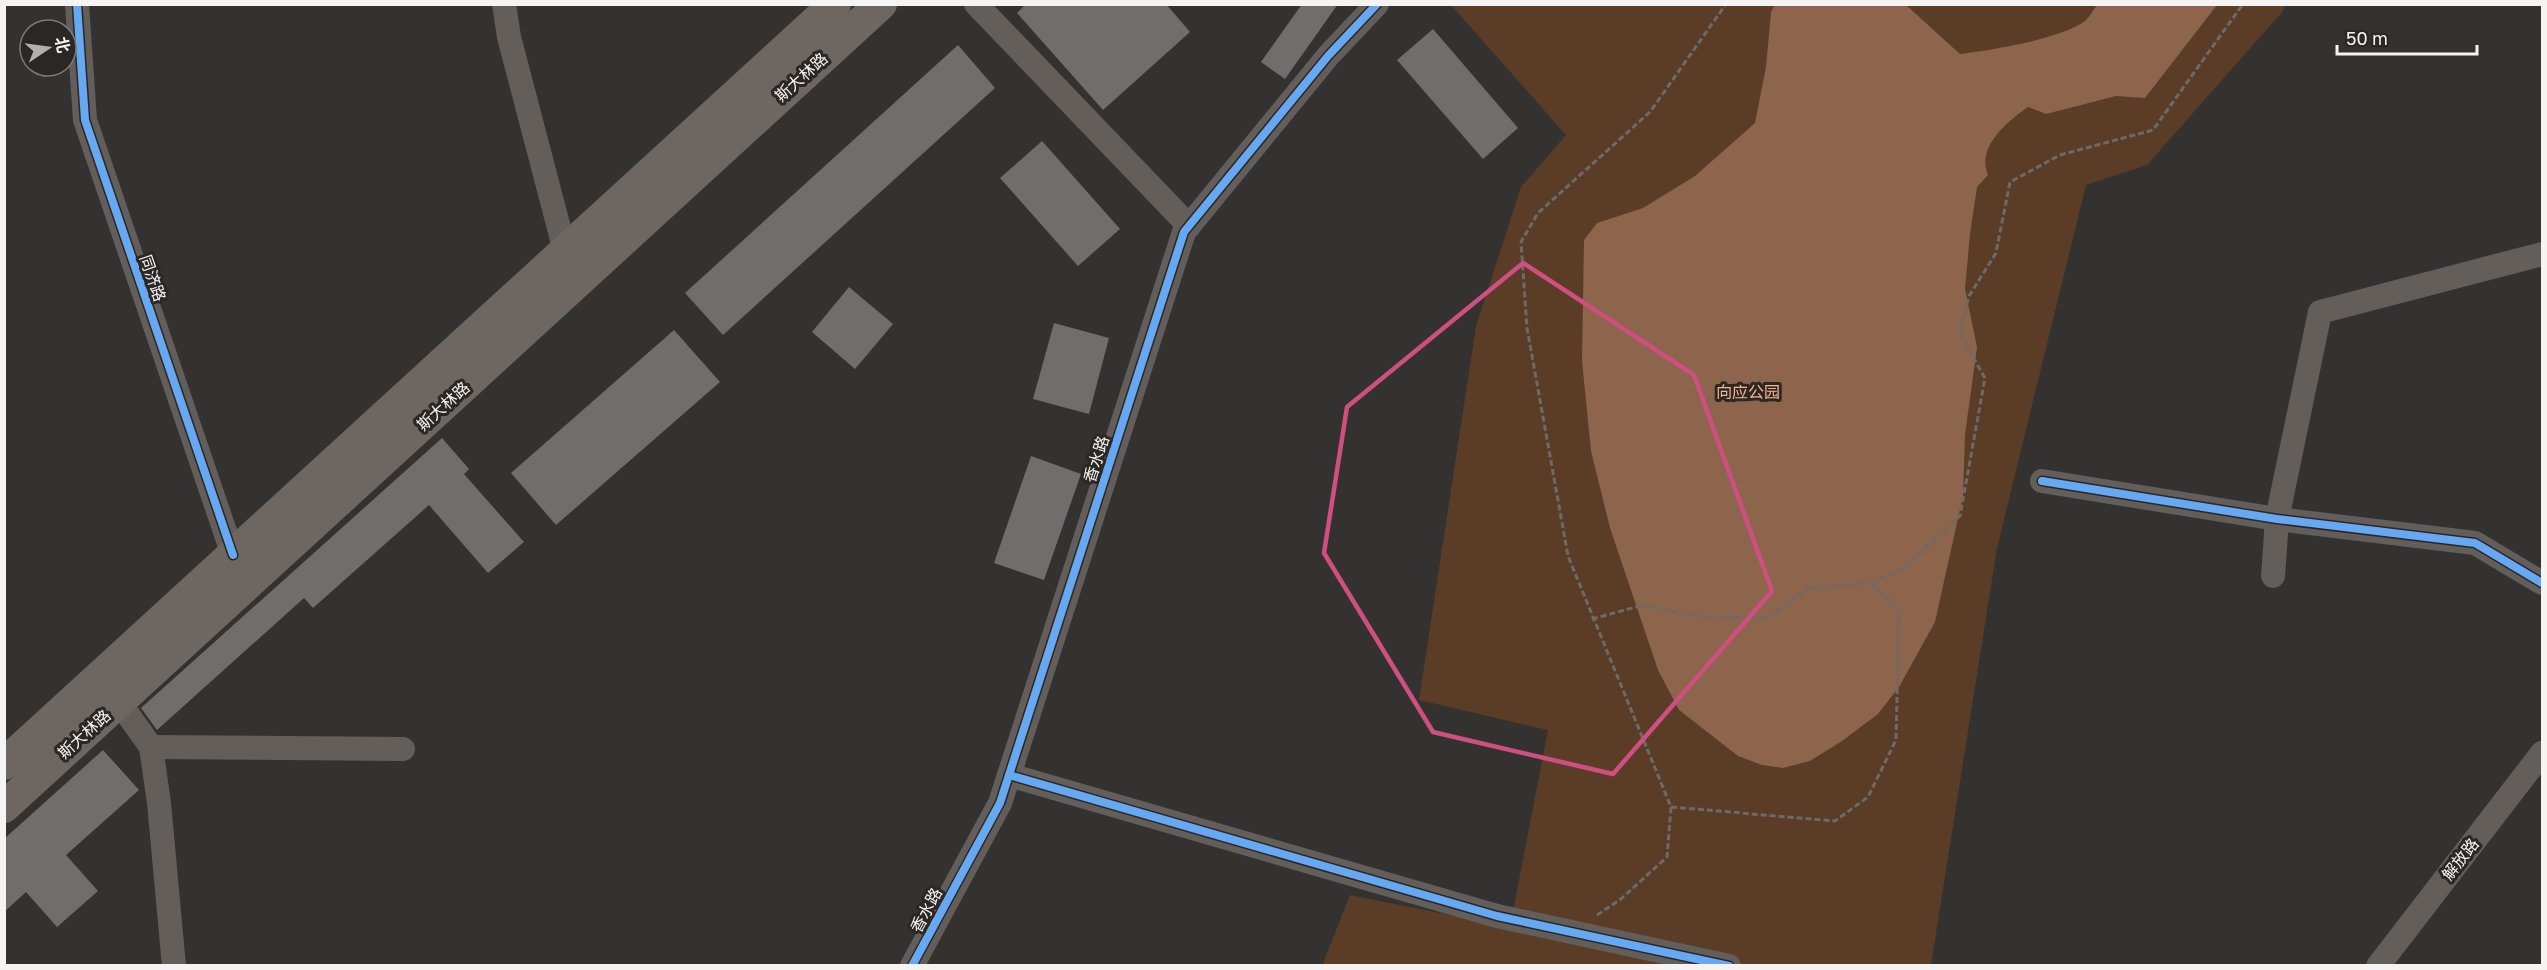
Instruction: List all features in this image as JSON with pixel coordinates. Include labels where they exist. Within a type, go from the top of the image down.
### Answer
[{"type":"main road","name":"斯大林路","points":[[4,764],[835,4]]},
{"type":"main road","name":"斯大林路","points":[[4,807],[881,4]]},
{"type":"street","name":"同济路","points":[[77,4],[85,120],[233,555]]},
{"type":"street","points":[[504,4],[509,37],[565,251]]},
{"type":"street","points":[[976,4],[1189,226]]},
{"type":"street","name":"香水路","points":[[912,966],[1000,803],[1184,232],[1328,56],[1377,4]]},
{"type":"street","points":[[2273,576],[2277,519],[2320,312],[2542,254]]},
{"type":"street","points":[[2042,481],[2277,519],[2475,543],[2542,583]]},
{"type":"street","points":[[119,702],[151,747],[159,803],[174,966]]},
{"type":"street","points":[[151,747],[404,749]]},
{"type":"street","name":"解放路","points":[[2378,966],[2542,753]]},
{"type":"street","points":[[1009,774],[1497,916],[1729,966]]},
{"type":"path","points":[[1573,931],[1621,899],[1667,857],[1671,807],[1568,556],[1527,328],[1521,242],[1538,213],[1650,112],[1726,4]]},
{"type":"path","points":[[1592,619],[1642,605],[1695,616],[1767,618],[1809,588],[1870,583],[1905,568],[1960,516],[1985,378],[1959,333],[1969,296],[1996,253],[2010,182],[2060,155],[2153,130],[2243,4]]},
{"type":"path","points":[[1671,807],[1834,821],[1868,797],[1896,740],[1899,675],[1899,609],[1870,583]]},
{"type":"highlighted area","points":[[1523,263],[1694,375],[1772,591],[1613,774],[1433,732],[1324,553],[1347,407]]},
{"type":"green space","name":"向应公园","points":[[1451,5],[2285,5],[2283,11],[2147,165],[2086,185],[1997,548],[1931,965],[1322,966],[1350,895],[1510,927],[1548,730],[1419,700],[1476,326],[1521,187],[1566,135]]},
{"type":"shaded area","points":[[1775,5],[1906,5],[1960,54],[2026,43],[2061,33],[2086,20],[2097,5],[2217,5],[2145,98],[2116,96],[2046,114],[2028,107],[2003,128],[1990,145],[1985,165],[1988,175],[1977,187],[1965,289],[1977,347],[1965,435],[1963,496],[1935,622],[1899,687],[1878,714],[1810,761],[1783,768],[1762,765],[1738,756],[1679,710],[1658,670],[1610,528],[1591,451],[1582,361],[1584,240],[1597,223],[1643,208],[1695,176],[1755,123],[1766,67],[1771,12]]},
{"type":"building","points":[[1026,4],[1166,4],[1190,32],[1103,110],[1017,13]]},
{"type":"building","points":[[1302,4],[1338,4],[1285,79],[1261,62]]},
{"type":"building","points":[[1433,29],[1518,128],[1483,159],[1397,60]]},
{"type":"building","points":[[958,45],[995,88],[723,335],[685,293]]},
{"type":"building","points":[[1042,141],[1120,229],[1078,266],[1000,178]]},
{"type":"building","points":[[849,287],[893,324],[855,369],[812,332]]},
{"type":"building","points":[[1054,323],[1109,338],[1089,414],[1033,399]]},
{"type":"building","points":[[674,330],[720,382],[556,525],[511,473]]},
{"type":"building","points":[[442,438],[469,469],[464,474],[524,542],[488,573],[429,505],[313,608],[304,598],[157,730],[141,708]]},
{"type":"building","points":[[1031,456],[1081,474],[1044,580],[994,563]]},
{"type":"building","points":[[103,750],[139,790],[66,855],[98,891],[57,927],[26,892],[4,912],[4,839]]},
{"type":"cycle path","points":[[77,4],[85,120],[233,555]]},
{"type":"cycle path","points":[[912,966],[1000,803],[1184,232],[1328,56],[1377,4]]},
{"type":"cycle path","points":[[2042,481],[2277,519],[2475,543],[2542,583]]},
{"type":"cycle path","points":[[1009,775],[1497,916],[1729,966]]}]
